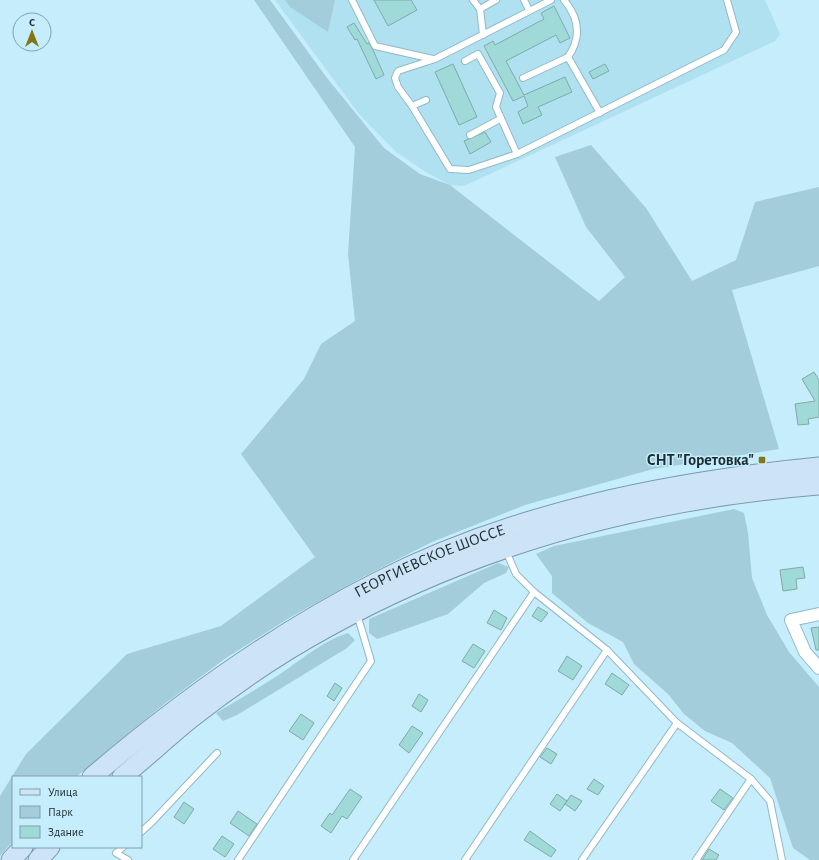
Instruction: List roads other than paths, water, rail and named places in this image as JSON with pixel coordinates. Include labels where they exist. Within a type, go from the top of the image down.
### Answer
[{"type":"main road","name":"ГЕОРГИЕВСКОЕ ШОССЕ","points":[[93,776],[143,734],[222,674],[309,618],[409,567],[470,542],[541,518],[613,499],[702,481],[819,467]]},
{"type":"main road","name":"ГЕОРГИЕВСКОЕ ШОССЕ","points":[[123,776],[190,719],[297,645],[356,612],[425,578],[504,548],[579,526],[678,503],[737,492],[819,485]]},
{"type":"main road","points":[[11,860],[22,848]]},
{"type":"main road","points":[[38,860],[49,848]]},
{"type":"street","points":[[819,614],[791,620],[805,652],[819,668]]},
{"type":"lane","points":[[352,0],[375,46],[435,59]]},
{"type":"lane","points":[[473,0],[480,9],[483,35]]},
{"type":"lane","points":[[480,9],[496,0]]},
{"type":"lane","points":[[524,0],[529,10]]},
{"type":"lane","points":[[551,0],[435,59],[398,72],[395,78],[398,87],[412,106],[450,169],[470,170],[517,154],[600,114],[724,50],[736,32],[727,0]]},
{"type":"lane","points":[[523,78],[568,57],[574,49],[578,35],[578,26],[564,0]]},
{"type":"lane","points":[[465,61],[478,54],[500,93],[496,107],[500,119],[517,154]]},
{"type":"lane","points":[[568,57],[600,114]]},
{"type":"lane","points":[[412,106],[426,100]]},
{"type":"lane","points":[[470,135],[500,119]]},
{"type":"lane","points":[[504,548],[516,574],[534,592],[607,650],[677,723],[751,779],[770,801],[782,860]]},
{"type":"lane","points":[[353,860],[534,592]]},
{"type":"lane","points":[[238,860],[371,661],[356,612]]},
{"type":"lane","points":[[465,860],[607,650]]},
{"type":"lane","points":[[582,860],[677,723]]},
{"type":"lane","points":[[142,831],[217,752]]},
{"type":"lane","points":[[696,860],[751,779]]},
{"type":"lane","points":[[122,848],[116,853],[128,860]]},
{"type":"place","name":"СНТ \"Горетовка\"","points":[[762,460]]}]
